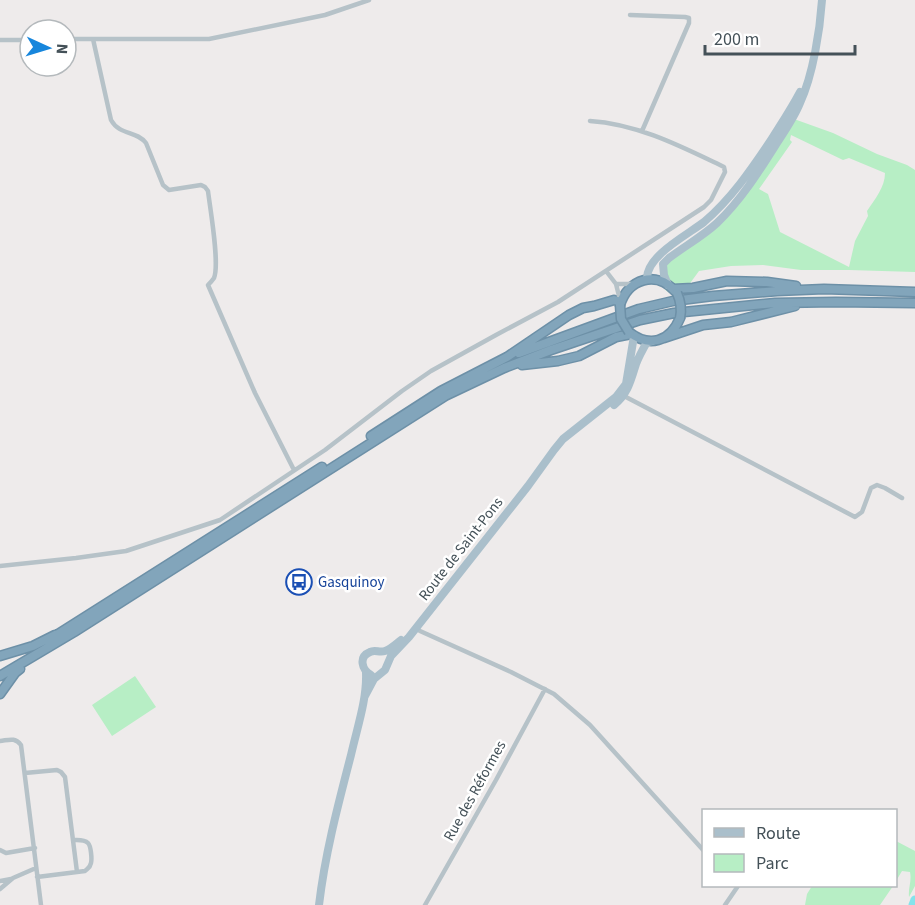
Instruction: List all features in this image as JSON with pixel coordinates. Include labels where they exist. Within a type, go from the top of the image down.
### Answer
[{"type":"highway","points":[[631,334],[621,319],[621,302],[627,290],[634,284],[647,279],[662,281],[673,289],[682,310],[672,333],[660,339]]},
{"type":"highway","points":[[673,289],[693,288],[727,281],[767,282],[824,289],[915,292]]},
{"type":"highway","points":[[507,357],[639,309],[673,301],[824,289]]},
{"type":"highway","points":[[0,674],[441,391],[507,357],[576,311],[614,300],[621,302]]},
{"type":"highway","points":[[504,368],[579,357],[616,337],[631,334],[649,341],[702,325],[731,322],[801,305],[836,302]]},
{"type":"highway","points":[[0,694],[15,673],[74,632],[445,396],[504,368],[649,318],[674,313],[775,303],[915,303]]},
{"type":"highway","points":[[0,674],[74,632]]},
{"type":"highway","points":[[0,656],[33,646],[61,633]]},
{"type":"main road","points":[[673,289],[664,275],[663,264],[715,225],[741,197],[794,114],[809,75],[819,33],[822,0]]},
{"type":"main road","points":[[647,279],[649,269],[659,256],[716,212],[731,196],[755,165],[792,108],[809,75]]},
{"type":"main road","name":"Route de Saint-Pons","points":[[622,394],[626,384],[631,334]]},
{"type":"main road","name":"Route de Saint-Pons","points":[[387,667],[391,656],[409,637],[554,450],[564,439],[628,388],[637,361],[647,342],[660,339]]},
{"type":"main road","name":"Route de Saint-Pons","points":[[380,652],[389,649],[415,629]]},
{"type":"main road","points":[[319,905],[324,864],[365,696],[366,673],[362,661],[365,655],[372,651],[380,652],[386,658],[387,667],[378,675],[365,696]]},
{"type":"main road","points":[[366,673],[378,675]]},
{"type":"main road","points":[[324,905],[331,834]]},
{"type":"street","points":[[78,39],[209,39],[326,15],[369,0]]},
{"type":"street","points":[[630,15],[689,18],[685,33],[642,131]]},
{"type":"street","points":[[93,39],[114,126],[121,131],[141,137],[146,143],[163,185],[168,190],[201,185],[208,191],[215,265],[213,279],[208,285],[255,393],[294,470]]},
{"type":"street","points":[[0,40],[18,40]]},
{"type":"street","points":[[0,566],[126,551],[220,520],[325,450],[402,391],[431,372],[558,302],[704,207],[711,200],[725,172],[724,167],[642,131],[616,124],[590,121]]},
{"type":"street","points":[[606,271],[616,284],[621,302]]},
{"type":"street","points":[[616,284],[634,284]]},
{"type":"street","points":[[622,394],[855,517],[862,512],[871,488],[876,485],[902,498]]},
{"type":"street","points":[[415,629],[554,694],[590,725],[702,849]]},
{"type":"street","name":"Rue des Réformes","points":[[425,905],[545,689]]},
{"type":"street","points":[[0,741],[13,739],[21,745],[40,905]]},
{"type":"street","points":[[26,773],[57,770],[62,772],[77,872]]},
{"type":"street","points":[[37,877],[85,871],[90,866],[87,842],[73,840]]},
{"type":"street","points":[[0,850],[8,853],[34,849]]},
{"type":"street","points":[[0,881],[36,868]]},
{"type":"street","points":[[0,889],[13,878]]},
{"type":"street","points":[[725,905],[735,887]]},
{"type":"green space","points":[[794,119],[833,133],[915,170],[915,272],[801,270],[763,265],[731,266],[699,271],[680,297],[668,292],[661,281],[666,264],[714,228]],"holes":[[[791,135],[843,160],[849,158],[885,173],[881,188],[867,211],[868,216],[855,241],[849,267],[780,232],[768,194],[759,189],[792,142]]]},
{"type":"green space","points":[[135,676],[156,707],[112,736],[92,705]]},
{"type":"green space","points":[[897,842],[915,851],[915,886],[909,897],[910,872],[902,871],[897,879]]},
{"type":"green space","points":[[811,887],[892,887],[880,905],[805,905]]},
{"type":"waterway","points":[[913,905],[915,900]]},
{"type":"place","name":"Gasquinoy","points":[[299,582]]}]
